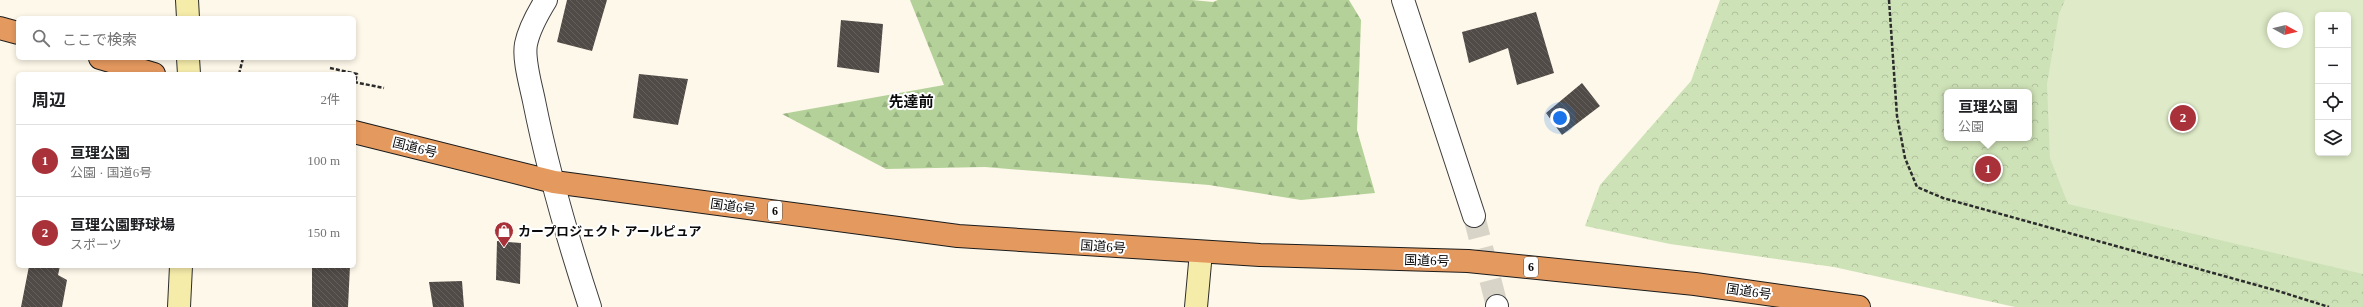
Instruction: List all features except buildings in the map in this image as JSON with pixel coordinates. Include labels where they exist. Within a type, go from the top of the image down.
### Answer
[{"type":"highway","points":[[0,28],[16,32]]},
{"type":"highway","points":[[107,60],[147,72]]},
{"type":"highway","name":"国道6号","points":[[356,132],[554,182],[958,236],[1201,252],[1475,262],[1695,284],[1859,307]]},
{"type":"street","points":[[187,0],[188,16]]},
{"type":"street","points":[[546,0],[537,15],[526,45],[529,76],[541,134],[590,307]]},
{"type":"street","points":[[1403,0],[1474,216]]},
{"type":"street","points":[[188,60],[189,72]]},
{"type":"street","points":[[1196,307],[1201,252]]},
{"type":"street","points":[[179,307],[181,268]]},
{"type":"path","points":[[1890,0],[1897,116],[1905,158],[1917,187],[1943,198],[2278,291],[2329,307]]},
{"type":"path","points":[[240,72],[242,60]]},
{"type":"path","points":[[330,68],[348,72]]},
{"type":"path","points":[[356,82],[384,88]]},
{"type":"green space","points":[[910,0],[1192,0],[1213,2],[1218,0],[1349,0],[1361,20],[1357,130],[1375,193],[1301,200],[1209,185],[985,167],[886,169],[782,114],[944,85]]},
{"type":"green space","points":[[1720,0],[2363,0],[2363,307],[2015,307],[1834,267],[1670,244],[1585,226],[1600,185],[1691,81]]},
{"type":"green space","points":[[2065,0],[2363,0],[2363,274],[2068,204],[2050,158],[2047,84],[2059,14]]},
{"type":"tunnel","points":[[1474,216],[1497,306]]},
{"type":"place","name":"亘理公園野球場","points":[[2183,118]]},
{"type":"place","name":"亘理公園","points":[[1988,169]]},
{"type":"place","name":"カープロジェクト アールピュア","points":[[504,248]]},
{"type":"district","name":"先達前","points":[[911,102]]}]
